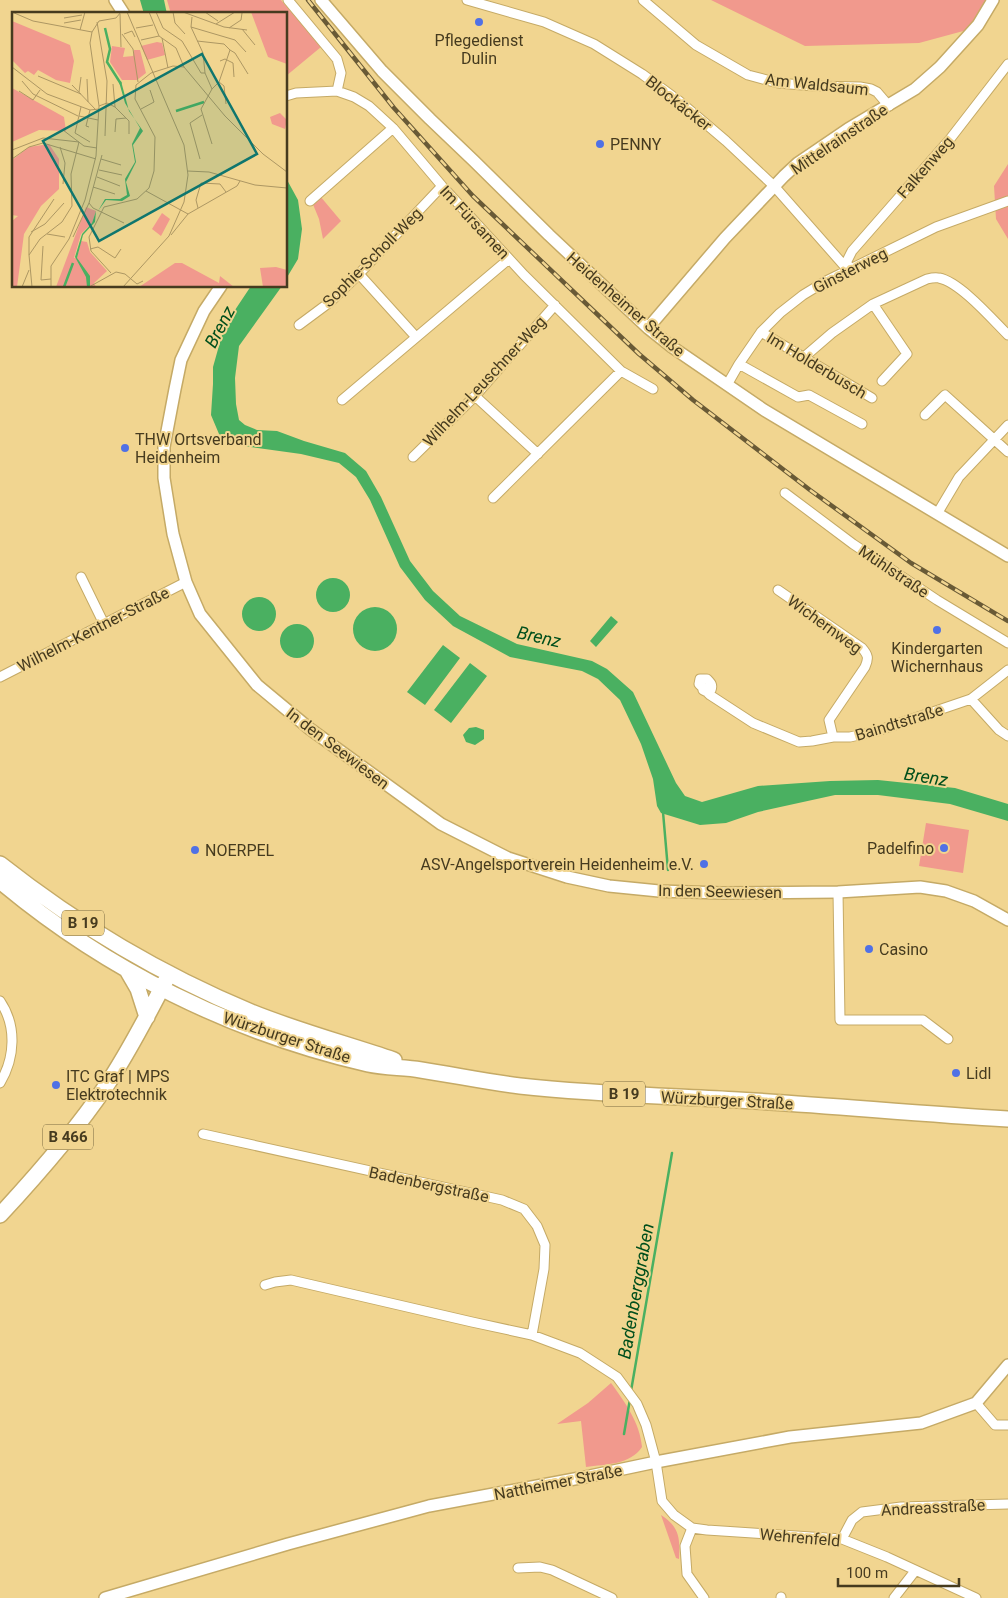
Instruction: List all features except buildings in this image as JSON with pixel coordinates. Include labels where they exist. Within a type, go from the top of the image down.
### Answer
[{"type":"main road","name":"B 19","points":[[0,864],[70,915],[170,974]]},
{"type":"main road","name":"B 19","points":[[0,881],[55,925],[127,970],[162,988]]},
{"type":"main road","name":"B 19","points":[[127,970],[138,989],[147,1017]]},
{"type":"main road","name":"B 466","points":[[0,1215],[48,1162],[90,1109],[115,1072],[170,974]]},
{"type":"main road","name":"Würzburger Straße","points":[[170,974],[228,1002],[269,1018],[417,1069]]},
{"type":"main road","name":"Würzburger Straße","points":[[162,988],[212,1012],[283,1039],[368,1064],[393,1068],[417,1069],[480,1080],[568,1090],[1008,1119]]},
{"type":"street","points":[[116,0],[123,12]]},
{"type":"street","points":[[288,0],[337,59],[341,73],[337,91]]},
{"type":"street","name":"Heidenheimer Straße","points":[[322,0],[362,49],[430,120],[648,328],[672,347],[764,410],[1008,556]]},
{"type":"street","name":"Blockäcker","points":[[467,0],[544,22],[594,44],[642,74],[679,101],[726,141],[774,186],[848,270]]},
{"type":"street","name":"Am Waldsaum","points":[[643,0],[696,45],[748,75],[778,83],[871,89],[877,92],[889,106]]},
{"type":"street","name":"Mittelrainstraße","points":[[648,328],[725,238],[798,163],[915,89],[940,67],[978,25],[993,0]]},
{"type":"street","name":"Falkenweg","points":[[848,270],[847,261],[852,251],[950,139],[1008,64]]},
{"type":"street","name":"Im Fürsamen","points":[[288,95],[296,93],[337,91],[354,97],[369,106],[392,128],[509,259],[555,305],[622,371],[653,389]]},
{"type":"street","points":[[310,201],[392,128]]},
{"type":"street","name":"Sophie-Scholl-Weg","points":[[300,324],[330,302],[359,274],[442,186]]},
{"type":"street","name":"Ginsterweg","points":[[727,385],[761,332],[780,313],[803,295],[826,281],[936,227],[1008,201]]},
{"type":"street","points":[[342,400],[509,259]]},
{"type":"street","points":[[359,274],[416,337]]},
{"type":"street","points":[[803,358],[832,333],[874,304],[927,279],[936,277],[958,287],[1008,335]]},
{"type":"street","name":"In den Seewiesen","points":[[220,288],[204,312],[181,360],[164,447],[164,478],[174,534],[186,582],[200,614],[257,685],[310,729],[441,824],[508,858],[568,877],[609,886],[659,891],[722,893],[838,892],[920,888],[946,891],[974,901],[1008,920]]},
{"type":"street","points":[[874,304],[907,354],[882,381]]},
{"type":"street","name":"Wilhelm-Leuschner-Weg","points":[[413,457],[475,396],[555,305]]},
{"type":"street","name":"Im Holderbusch","points":[[761,332],[872,398]]},
{"type":"street","name":"Im Holderbusch","points":[[739,364],[798,397],[809,395],[862,424]]},
{"type":"street","points":[[493,498],[622,371]]},
{"type":"street","points":[[925,415],[945,395],[1008,452]]},
{"type":"street","points":[[475,396],[538,454]]},
{"type":"street","points":[[938,514],[959,477],[1008,425]]},
{"type":"street","name":"Mühlstraße","points":[[785,493],[853,544],[1008,643]]},
{"type":"street","points":[[81,577],[104,624]]},
{"type":"street","name":"Wilhelm-Kentner-Straße","points":[[0,676],[186,582]]},
{"type":"street","name":"Wichernweg","points":[[778,590],[867,653],[868,660],[865,667],[829,720],[833,737]]},
{"type":"street","name":"Baindtstraße","points":[[703,690],[753,723],[799,742],[833,737],[850,737],[877,731],[971,699],[1008,670]]},
{"type":"street","points":[[971,699],[999,730],[1008,736]]},
{"type":"street","points":[[838,892],[840,1020],[923,1020],[948,1039]]},
{"type":"street","points":[[0,1001],[10,1021],[13,1036],[10,1062],[0,1084]]},
{"type":"street","name":"Badenbergstraße","points":[[203,1134],[502,1200],[524,1209],[537,1226],[545,1245],[544,1268],[532,1334]]},
{"type":"street","points":[[266,1285],[291,1280],[532,1334],[580,1353],[617,1377],[637,1404],[646,1424],[656,1462],[662,1501],[674,1515],[692,1528],[685,1546],[687,1574],[704,1598]]},
{"type":"street","points":[[1008,1366],[976,1403],[995,1425],[1008,1425]]},
{"type":"street","name":"Nattheimer Straße","points":[[105,1598],[288,1544],[429,1506],[790,1437],[921,1423],[976,1403]]},
{"type":"street","name":"Andreasstraße","points":[[842,1539],[852,1520],[862,1512],[901,1507],[1008,1504]]},
{"type":"street","name":"Wehrenfeld","points":[[692,1528],[842,1539],[887,1557],[976,1598]]},
{"type":"street","points":[[518,1568],[540,1567],[552,1570],[612,1598]]},
{"type":"street","points":[[894,1598],[916,1571]]},
{"type":"shaded area","points":[[140,0],[164,0],[167,12],[143,12]]},
{"type":"shaded area","points":[[167,0],[281,0],[321,47],[288,74],[288,12],[170,12]]},
{"type":"shaded area","points":[[711,0],[987,0],[967,30],[919,43],[805,46]]},
{"type":"shaded area","points":[[1008,164],[1008,239],[996,219],[994,186]]},
{"type":"shaded area","points":[[288,182],[298,200],[302,229],[298,259],[288,276]]},
{"type":"shaded area","points":[[320,196],[341,221],[323,239],[319,219],[312,202]]},
{"type":"shaded area","points":[[250,288],[281,288],[239,346],[235,378],[239,420],[257,430],[277,431],[345,453],[366,471],[381,497],[410,561],[433,591],[460,616],[517,644],[592,661],[607,669],[633,692],[676,783],[685,796],[702,802],[758,786],[878,780],[955,788],[1008,804],[1008,821],[950,804],[878,795],[835,795],[758,812],[726,823],[700,825],[661,813],[657,806],[653,779],[641,744],[620,700],[598,679],[582,671],[510,657],[453,626],[425,600],[400,567],[370,500],[356,477],[339,463],[301,454],[236,445],[219,434],[211,415],[213,367],[222,335],[229,319]]},
{"type":"shaded area","points":[[333,578],[340,579],[345,583],[349,588],[349,602],[345,607],[340,611],[333,612],[326,611],[321,607],[317,602],[316,595],[317,588],[321,583],[326,579]]},
{"type":"shaded area","points":[[259,597],[266,598],[271,602],[275,607],[275,621],[271,626],[266,630],[259,631],[252,630],[247,626],[243,621],[242,614],[243,607],[247,602],[252,598]]},
{"type":"shaded area","points":[[371,607],[379,607],[391,613],[397,629],[391,645],[379,651],[371,651],[359,645],[353,633],[353,625],[359,613]]},
{"type":"shaded area","points":[[611,616],[618,622],[596,647],[590,641]]},
{"type":"shaded area","points":[[297,624],[304,625],[309,629],[313,634],[313,648],[309,653],[304,657],[297,658],[290,657],[285,653],[281,648],[280,641],[281,634],[285,629],[290,625]]},
{"type":"shaded area","points":[[443,645],[460,658],[425,705],[407,692]]},
{"type":"shaded area","points":[[470,663],[487,676],[451,723],[434,710]]},
{"type":"shaded area","points":[[476,727],[484,730],[484,739],[475,745],[466,742],[463,735],[469,728]]},
{"type":"shaded area","name":"Padelfino","points":[[926,823],[969,830],[963,873],[919,866]]},
{"type":"shaded area","points":[[611,1383],[635,1421],[642,1447],[631,1457],[617,1463],[586,1467],[581,1421],[557,1424],[588,1403]]},
{"type":"shaded area","points":[[661,1515],[672,1524],[678,1534],[679,1559],[676,1558]]},
{"type":"waterway","name":"Badenberggraben","points":[[663,812],[668,870]]},
{"type":"waterway","name":"Badenberggraben","points":[[631,1391],[672,1153]]},
{"type":"waterway","name":"Badenberggraben","points":[[624,1434],[630,1399]]},
{"type":"railway","points":[[308,0],[394,108],[473,196],[639,354],[693,400],[810,490],[911,563],[1008,621]]},
{"type":"place","name":"Pflegedienst Dulin","points":[[479,22]]},
{"type":"place","name":"PENNY","points":[[600,144]]},
{"type":"place","name":"THW Ortsverband Heidenheim","points":[[125,448]]},
{"type":"place","name":"Kindergarten Wichernhaus","points":[[937,630]]},
{"type":"place","name":"Padelfino","points":[[944,848]]},
{"type":"place","name":"NOERPEL","points":[[195,850]]},
{"type":"place","name":"ASV-Angelsportverein Heidenheim e.V.","points":[[704,864]]},
{"type":"place","name":"Casino","points":[[869,949]]},
{"type":"place","name":"Lidl","points":[[956,1073]]},
{"type":"place","name":"ITC Graf | MPS Elektrotechnik","points":[[56,1085]]},
{"type":"water label","name":"Brenz","points":[[220,327]]},
{"type":"water label","name":"Brenz","points":[[539,637]]},
{"type":"water label","name":"Brenz","points":[[926,777]]}]
